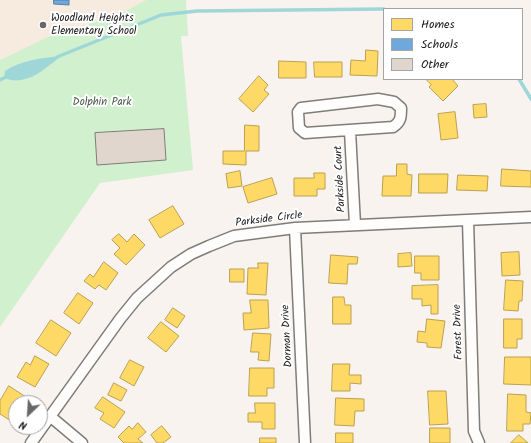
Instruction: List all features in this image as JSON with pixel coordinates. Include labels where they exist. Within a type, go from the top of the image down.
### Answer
[{"type":"street","name":"Parkside Court","points":[[378,99],[394,102],[401,108],[399,123],[393,127],[350,131],[306,133],[299,128],[299,109],[378,99]]},
{"type":"street","name":"Parkside Court","points":[[350,131],[355,225]]},
{"type":"street","name":"Parkside Circle","points":[[31,443],[120,319],[137,298],[171,267],[191,254],[234,236],[295,228],[531,217]]},
{"type":"street","name":"Forest Drive","points":[[468,220],[474,431],[479,443]]},
{"type":"street","name":"Dorman Drive","points":[[295,228],[305,443]]},
{"type":"street","points":[[51,417],[82,443]]},
{"type":"shaded area","name":"Woodland Heights Elementary School","points":[[0,0],[146,0],[116,16],[56,33],[0,60]]},
{"type":"green space","name":"Dolphin Park","points":[[146,0],[186,0],[188,36],[181,36],[193,170],[100,183],[0,327],[0,60],[56,33],[116,16]]},
{"type":"water","points":[[61,56],[35,75],[20,80],[4,78],[5,71],[18,64]]},
{"type":"building: Homes","points":[[366,50],[378,51],[377,76],[350,75],[351,60],[365,61]]},
{"type":"building: Homes","points":[[279,61],[306,62],[306,78],[279,78]]},
{"type":"building: Homes","points":[[314,62],[342,62],[342,77],[315,77]]},
{"type":"building: Homes","points":[[259,76],[268,85],[264,90],[269,94],[253,112],[239,99]]},
{"type":"building: Homes","points":[[427,80],[453,80],[458,86],[443,101],[429,87],[431,85]]},
{"type":"building: Homes","points":[[486,104],[487,117],[474,118],[473,105]]},
{"type":"building: Homes","points":[[455,112],[458,138],[441,140],[438,114]]},
{"type":"building: Homes","points":[[245,125],[259,126],[259,151],[246,151],[246,165],[223,164],[223,151],[244,151]]},
{"type":"building: Homes","points":[[397,164],[407,164],[407,174],[412,175],[411,196],[382,196],[383,176],[396,176]]},
{"type":"building: Homes","points":[[502,169],[531,171],[531,187],[501,186]]},
{"type":"building: Homes","points":[[240,171],[242,186],[228,188],[226,174]]},
{"type":"building: Homes","points":[[314,173],[325,173],[325,189],[317,189],[317,196],[294,196],[294,178],[314,178]]},
{"type":"building: Homes","points":[[419,174],[448,174],[447,193],[419,193]]},
{"type":"building: Homes","points":[[458,175],[488,176],[487,191],[457,190]]},
{"type":"building: Homes","points":[[272,178],[277,194],[248,203],[243,187]]},
{"type":"building: Homes","points":[[173,206],[184,224],[160,238],[149,220]]},
{"type":"building: Homes","points":[[119,234],[127,242],[134,234],[145,245],[126,265],[114,254],[120,248],[112,240]]},
{"type":"building: Homes","points":[[519,252],[520,275],[502,276],[501,253]]},
{"type":"building: Homes","points":[[411,253],[412,266],[398,267],[398,254]]},
{"type":"building: Homes","points":[[331,255],[358,257],[357,264],[348,264],[347,284],[329,283]]},
{"type":"building: Homes","points":[[415,256],[439,256],[439,280],[421,280],[421,273],[415,273]]},
{"type":"building: Homes","points":[[104,262],[118,273],[106,290],[99,285],[95,289],[84,281],[90,274],[93,277]]},
{"type":"building: Homes","points":[[258,263],[268,263],[266,295],[247,294],[248,268],[258,268]]},
{"type":"building: Homes","points":[[230,269],[244,269],[244,282],[230,282]]},
{"type":"building: Homes","points":[[506,280],[523,281],[522,301],[519,301],[518,311],[504,310]]},
{"type":"building: Homes","points":[[438,285],[438,314],[431,314],[431,305],[422,306],[422,299],[412,299],[412,286]]},
{"type":"building: Homes","points":[[78,293],[93,303],[79,324],[64,313]]},
{"type":"building: Homes","points":[[333,297],[344,297],[345,305],[351,305],[351,324],[333,324]]},
{"type":"building: Homes","points":[[250,300],[268,300],[269,328],[244,330],[243,313],[251,313]]},
{"type":"building: Homes","points":[[173,308],[185,316],[177,328],[165,320]]},
{"type":"building: Homes","points":[[427,319],[445,321],[441,348],[427,347],[427,343],[417,342],[418,331],[425,332]]},
{"type":"building: Homes","points":[[504,319],[522,319],[522,339],[517,339],[517,348],[504,348]]},
{"type":"building: Homes","points":[[51,320],[71,333],[56,356],[36,343]]},
{"type":"building: Homes","points":[[161,322],[179,336],[166,352],[148,338]]},
{"type":"building: Homes","points":[[253,333],[271,334],[269,361],[258,360],[259,352],[251,352]]},
{"type":"building: Homes","points":[[35,356],[49,364],[35,387],[17,377],[26,362],[30,365]]},
{"type":"building: Homes","points":[[505,357],[531,357],[531,385],[504,384]]},
{"type":"building: Homes","points":[[130,360],[144,367],[134,386],[120,378]]},
{"type":"building: Homes","points":[[333,364],[350,364],[349,375],[361,375],[361,384],[350,383],[350,391],[332,391]]},
{"type":"building: Homes","points":[[250,368],[274,368],[274,388],[267,388],[267,396],[249,396]]},
{"type":"building: Homes","points":[[114,383],[127,390],[121,401],[108,395]]},
{"type":"building: Homes","points":[[9,386],[23,395],[8,395],[8,419],[0,414],[0,401]]},
{"type":"building: Homes","points":[[428,391],[446,391],[448,424],[430,425]]},
{"type":"building: Homes","points":[[508,394],[526,395],[526,412],[531,413],[530,424],[523,424],[523,431],[507,431]]},
{"type":"building: Homes","points":[[103,397],[125,412],[114,428],[100,419],[104,413],[95,408]]},
{"type":"building: Homes","points":[[336,398],[364,399],[364,411],[355,411],[354,426],[335,425]]},
{"type":"building: Homes","points":[[255,403],[275,403],[275,429],[262,429],[262,422],[248,422],[248,413],[255,413]]},
{"type":"building: Homes","points":[[138,423],[146,432],[138,439],[143,443],[124,443],[118,437],[129,426],[132,429]]},
{"type":"building: Homes","points":[[162,426],[171,437],[163,443],[157,443],[151,435]]},
{"type":"building: Homes","points":[[430,428],[450,428],[450,443],[430,443]]},
{"type":"building: Homes","points":[[336,433],[353,433],[353,443],[336,443]]},
{"type":"building: Homes","points":[[519,435],[528,443],[511,443]]},
{"type":"building: Homes","points":[[260,438],[276,438],[276,443],[260,443]]},
{"type":"building: Schools","points":[[54,0],[69,0],[69,5],[54,4]]},
{"type":"building: Other","points":[[164,129],[166,160],[97,165],[95,133]]},
{"type":"waterway","points":[[57,57],[161,15],[197,11],[383,9]]},
{"type":"waterway","points":[[0,80],[8,76]]},
{"type":"waterway","points":[[520,80],[531,99]]},
{"type":"place","name":"Woodland Heights Elementary School","points":[[43,25]]}]
